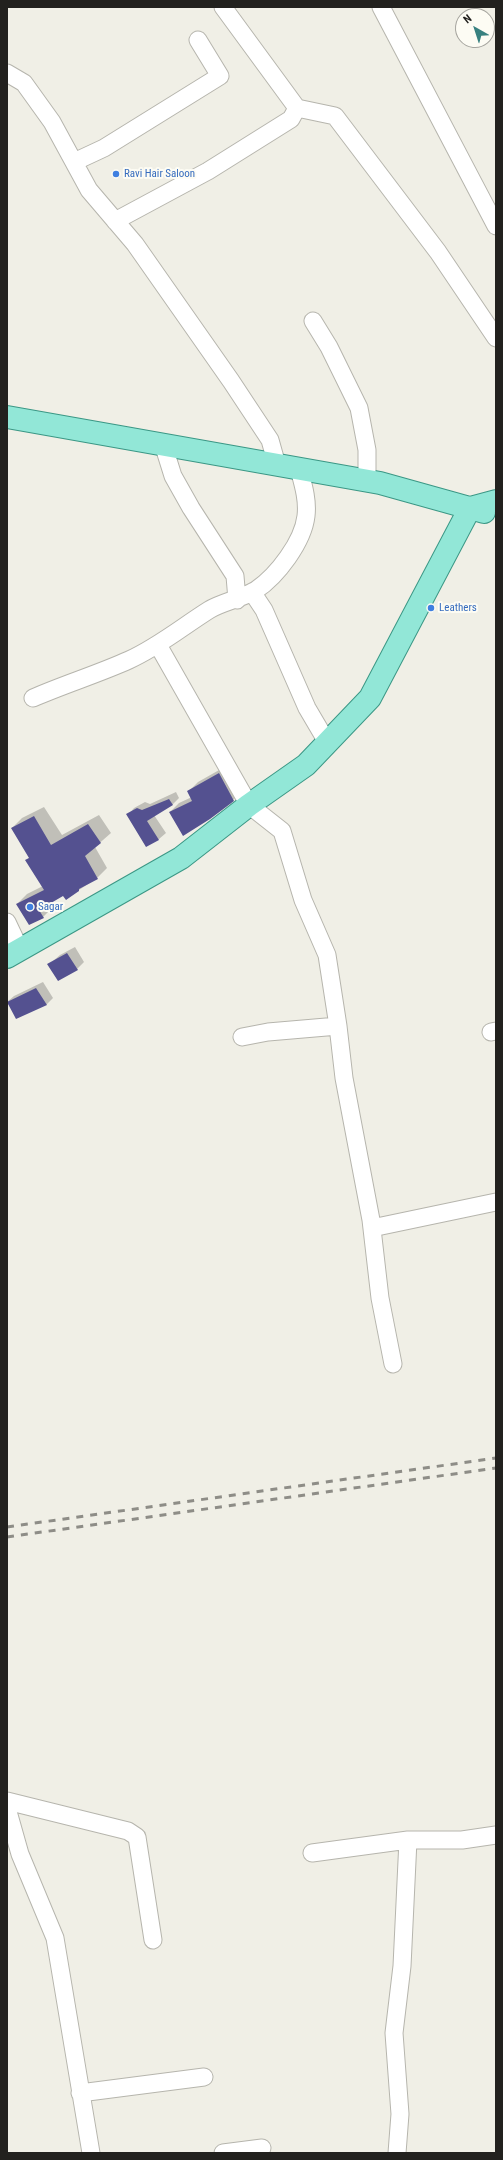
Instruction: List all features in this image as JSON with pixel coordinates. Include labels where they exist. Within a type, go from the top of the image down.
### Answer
[{"type":"main road","points":[[7,417],[367,481],[496,516]]},
{"type":"main road","points":[[9,940],[113,898],[181,858],[249,805],[306,765],[370,698],[470,508],[496,501]]},
{"type":"main road","points":[[7,970],[105,915],[113,898]]},
{"type":"street","points":[[223,7],[297,108],[335,116],[434,246],[496,338]]},
{"type":"street","points":[[381,7],[496,226]]},
{"type":"street","points":[[74,162],[104,148],[220,76],[198,40]]},
{"type":"street","points":[[7,73],[24,83],[52,122],[89,190],[135,244],[231,381],[270,440],[277,464]]},
{"type":"street","points":[[115,221],[208,171],[291,119],[297,108]]},
{"type":"street","points":[[313,321],[329,347],[360,408],[367,450],[367,481]]},
{"type":"street","points":[[163,444],[173,476],[191,508],[235,576],[237,600]]},
{"type":"street","points":[[33,698],[130,660],[158,645],[210,609],[237,600],[252,592],[280,568],[298,540],[306,517],[305,491],[299,468]]},
{"type":"street","points":[[252,592],[264,610],[306,708],[327,742]]},
{"type":"street","points":[[158,645],[249,805],[282,831],[303,900],[327,955],[344,1078],[372,1228],[380,1298],[393,1364]]},
{"type":"street","points":[[242,1037],[268,1032],[338,1026]]},
{"type":"street","points":[[372,1228],[496,1202]]},
{"type":"street","points":[[7,1801],[128,1831],[136,1836],[153,1940]]},
{"type":"street","points":[[7,1808],[20,1854],[54,1938],[91,2153]]},
{"type":"street","points":[[312,1853],[408,1840],[462,1840],[496,1835]]},
{"type":"street","points":[[397,2153],[400,2114],[394,2033],[402,1966],[408,1840]]},
{"type":"street","points":[[80,2093],[204,2077]]},
{"type":"street","points":[[223,2153],[262,2148]]},
{"type":"building","points":[[219,773],[234,801],[210,819],[183,836],[169,812],[192,801],[187,791]]},
{"type":"building","points":[[169,799],[173,805],[147,821],[159,840],[146,847],[126,814],[137,808],[142,810]]},
{"type":"building","points":[[34,816],[51,845],[88,824],[101,843],[85,856],[98,879],[79,889],[79,891],[66,900],[63,896],[39,910],[44,918],[29,925],[16,904],[44,890],[25,860],[29,858],[11,828]]},
{"type":"building","points":[[67,953],[78,970],[58,981],[47,964]]},
{"type":"building","points":[[36,988],[47,1005],[16,1019],[7,1002]]},
{"type":"railway","points":[[7,1527],[496,1458]]},
{"type":"railway","points":[[7,1537],[496,1468]]},
{"type":"place","name":"Ravi Hair Saloon","points":[[116,174]]},
{"type":"place","name":"Leathers","points":[[431,608]]},
{"type":"place","name":"Sagar","points":[[30,907]]}]
